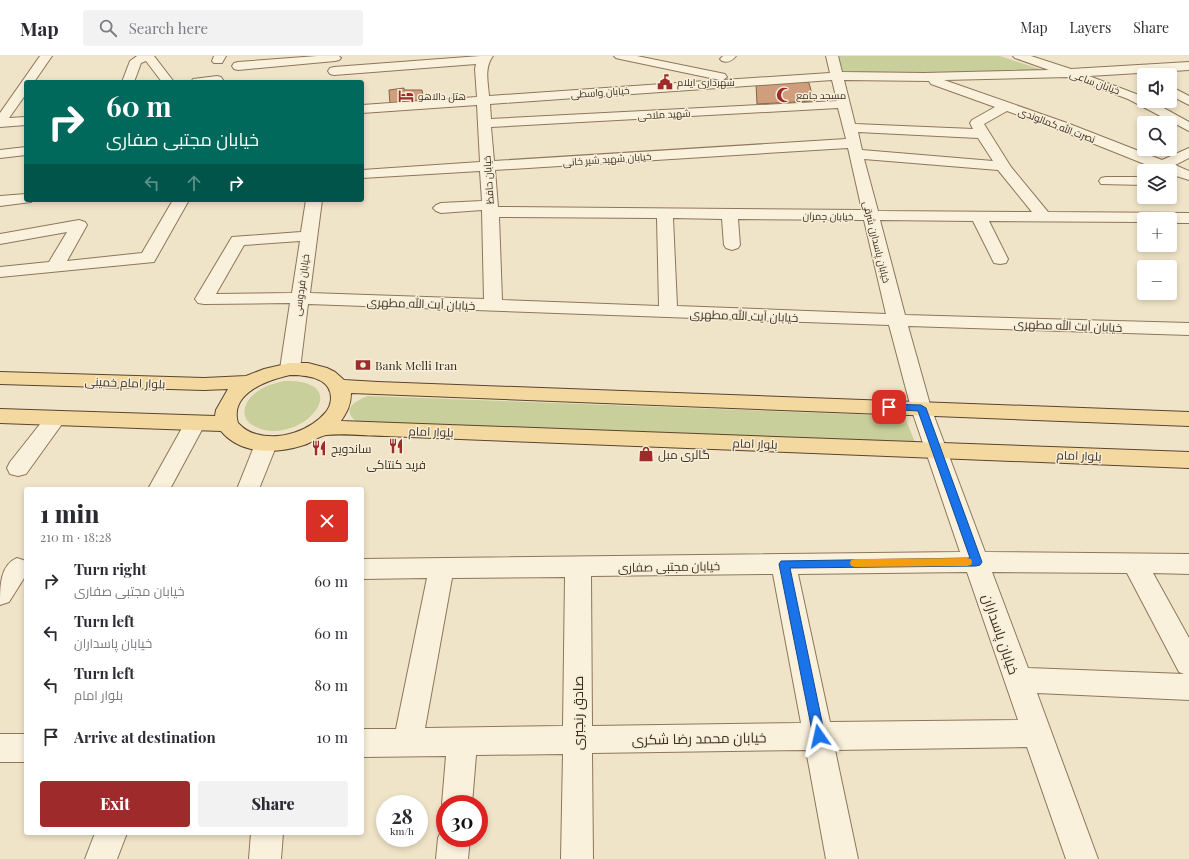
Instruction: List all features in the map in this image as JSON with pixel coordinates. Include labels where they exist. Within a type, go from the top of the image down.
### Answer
[{"type":"main road","points":[[290,369],[310,369],[322,373],[332,378],[339,386],[342,396],[340,407],[332,418],[320,428],[298,439],[285,442],[266,444],[248,441],[235,434],[227,424],[225,414],[229,402],[237,392],[249,382],[264,375],[290,369]]},
{"type":"main road","name":"بلوار امام خمینی","points":[[0,378],[204,384],[249,382]]},
{"type":"main road","points":[[339,386],[386,389],[1189,418]]},
{"type":"main road","points":[[0,416],[227,424]]},
{"type":"main road","name":"بلوار امام","points":[[320,428],[385,429],[1189,460]]},
{"type":"street","points":[[29,80],[46,56]]},
{"type":"street","points":[[129,80],[136,61],[147,56],[166,80]]},
{"type":"street","points":[[620,56],[747,82]]},
{"type":"street","name":"خیابان پاسدارن شرقی","points":[[832,56],[897,320],[921,408]]},
{"type":"street","name":"خیابان ساعی","points":[[1019,56],[1071,73],[1132,96],[1189,127]]},
{"type":"street","points":[[238,66],[335,57],[333,76],[485,58]]},
{"type":"street","name":"خیابان حافظ","points":[[485,58],[481,69],[486,167],[492,238],[493,305]]},
{"type":"street","points":[[1102,60],[1122,70]]},
{"type":"street","name":"خیابان واسطی","points":[[1173,68],[1189,66]]},
{"type":"street","name":"خیابان واسطی","points":[[364,109],[837,76],[924,77],[1122,70],[1137,72]]},
{"type":"street","name":"خیابان ساعی","points":[[1054,73],[1118,96],[1154,116]]},
{"type":"street","name":"نصرت الله کمالوندی","points":[[924,77],[1072,130],[1157,164]]},
{"type":"street","points":[[0,123],[24,89]]},
{"type":"street","points":[[1177,94],[1189,101]]},
{"type":"street","name":"شهید ملاحی","points":[[484,123],[844,104]]},
{"type":"street","points":[[1006,106],[977,123],[1003,166],[1043,216]]},
{"type":"street","points":[[0,123],[24,121]]},
{"type":"street","points":[[1177,128],[1189,133]]},
{"type":"street","points":[[1053,139],[1072,130]]},
{"type":"street","points":[[853,141],[983,134]]},
{"type":"street","points":[[853,141],[1003,166]]},
{"type":"street","name":"خیابان شهید شیر خانی","points":[[364,174],[486,167],[853,141]]},
{"type":"street","points":[[0,154],[24,151]]},
{"type":"street","points":[[1166,164],[1189,152]]},
{"type":"street","name":"نصرت الله کمالوندی","points":[[1177,172],[1189,176]]},
{"type":"street","points":[[1177,180],[1189,180]]},
{"type":"street","points":[[1106,181],[1137,181]]},
{"type":"street","points":[[0,201],[24,199]]},
{"type":"street","points":[[0,272],[148,258],[180,202]]},
{"type":"street","name":"خیابان فردوسی","points":[[290,369],[314,202]]},
{"type":"street","name":"خیابان چمران","points":[[441,208],[730,215],[979,218],[1043,216],[1189,218]]},
{"type":"street","points":[[665,214],[668,312]]},
{"type":"street","points":[[730,215],[732,245]]},
{"type":"street","points":[[979,218],[1000,259]]},
{"type":"street","points":[[0,239],[79,225],[54,266]]},
{"type":"street","name":"خیابان آیت الله مطهری","points":[[309,236],[238,240],[204,299],[300,298],[1189,329]]},
{"type":"street","points":[[125,277],[135,259]]},
{"type":"street","name":"خیابان پاسداران","points":[[921,408],[1082,859]]},
{"type":"street","points":[[18,468],[55,419]]},
{"type":"street","points":[[160,487],[194,424]]},
{"type":"street","points":[[249,487],[266,444]]},
{"type":"street","name":"خیابان مجتبی صفاری","points":[[364,569],[976,562],[1189,564]]},
{"type":"street","points":[[1134,563],[1189,664]]},
{"type":"street","points":[[784,564],[842,859]]},
{"type":"street","name":"صادق رنجبری","points":[[577,859],[578,567]]},
{"type":"street","points":[[0,595],[14,568]]},
{"type":"street","points":[[408,742],[441,568]]},
{"type":"street","points":[[1018,680],[1189,687]]},
{"type":"street","name":"خیابان محمد رضا شکری","points":[[364,743],[1036,733]]},
{"type":"street","points":[[458,795],[462,742]]},
{"type":"street","points":[[0,748],[24,748]]},
{"type":"street","points":[[101,859],[110,835]]},
{"type":"street","points":[[265,859],[267,835]]},
{"type":"street","points":[[452,859],[453,847]]},
{"type":"green space","points":[[836,56],[1000,56],[1049,72],[839,75]]},
{"type":"green space","points":[[284,381],[306,383],[317,390],[320,399],[316,410],[307,419],[294,427],[278,431],[261,429],[253,425],[245,416],[244,410],[249,399],[264,388]]},
{"type":"green space","points":[[368,396],[902,416],[905,418],[915,442],[357,422],[350,413],[351,406],[358,400]]},
{"type":"building","name":"مسجد جامع","points":[[803,80],[809,83],[814,101],[757,104],[756,84]]},
{"type":"building","name":"هتل دالاهو","points":[[404,88],[404,90],[422,90],[424,102],[390,105],[389,90]]},
{"type":"slow traffic","points":[[855,563],[967,562]]},
{"type":"place","name":"شهرداری ایلام","points":[[665,82]]},
{"type":"place","name":"مسجد جامع","points":[[784,95]]},
{"type":"place","name":"هتل دالاهو","points":[[406,96]]},
{"type":"place","name":"Bank Melli Iran","points":[[363,365]]},
{"type":"place","name":"فرید کنتاکی","points":[[396,446]]},
{"type":"place","name":"ساندویچ","points":[[319,448]]},
{"type":"place","name":"گالری مبل","points":[[646,454]]},
{"type":"route","points":[[819,736],[784,564],[976,562],[921,408],[889,407]]}]
